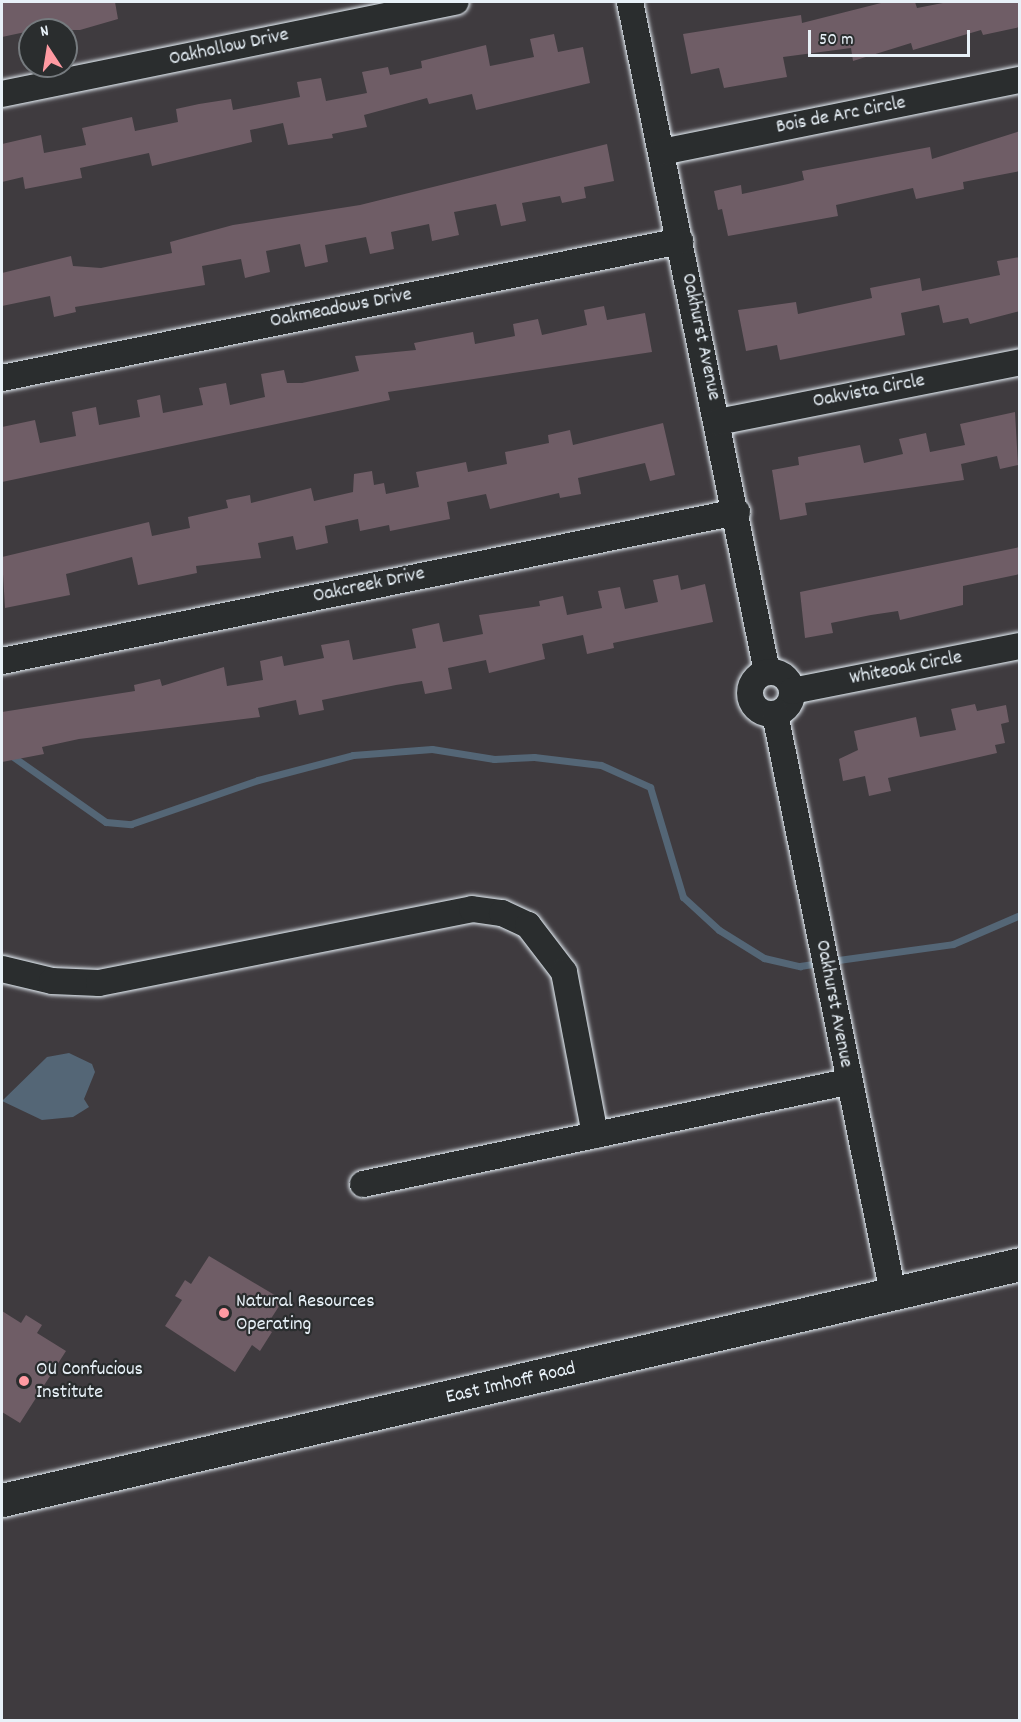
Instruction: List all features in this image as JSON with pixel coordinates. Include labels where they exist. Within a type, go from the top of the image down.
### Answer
[{"type":"main road","name":"East Imhoff Road","points":[[2,1500],[1020,1264]]},
{"type":"street","name":"Oakhollow Drive","points":[[2,94],[456,2]]},
{"type":"street","name":"Oakhurst Avenue","points":[[630,2],[737,512],[767,672]]},
{"type":"street","name":"Bois de Arc Circle","points":[[662,152],[1020,80]]},
{"type":"street","name":"Oakmeadows Drive","points":[[2,378],[680,241]]},
{"type":"street","name":"Oakvista Circle","points":[[718,422],[1020,362]]},
{"type":"street","name":"Oakcreek Drive","points":[[2,661],[737,512]]},
{"type":"street","name":"Whiteoak Circle","points":[[792,691],[1020,646]]},
{"type":"street","points":[[767,672],[784,676],[792,691],[789,706],[775,714],[758,711],[750,697],[754,681],[767,672]]},
{"type":"street","name":"Oakhurst Avenue","points":[[775,714],[893,1293]]},
{"type":"street","points":[[2,969],[52,981],[99,983],[472,909],[502,913],[528,925],[564,972],[595,1135]]},
{"type":"street","points":[[363,1184],[849,1082]]},
{"type":"water","points":[[69,1053],[92,1064],[95,1072],[84,1099],[89,1107],[73,1117],[42,1120],[2,1101],[47,1057]]},
{"type":"building","points":[[2,2],[115,2],[118,19],[78,30],[78,18],[18,18],[18,34],[2,37]]},
{"type":"building","points":[[885,2],[915,2],[917,8],[948,2],[1020,2],[1020,27],[983,35],[981,30],[913,50],[911,43],[853,61],[851,48],[783,57],[787,77],[724,88],[719,68],[691,74],[683,34],[801,15],[802,23]]},
{"type":"building","points":[[554,34],[558,52],[583,47],[590,83],[476,110],[472,94],[429,104],[427,98],[364,115],[367,127],[332,134],[333,138],[288,145],[283,123],[250,130],[252,142],[152,166],[149,153],[80,168],[82,178],[25,189],[23,177],[2,182],[2,144],[41,135],[44,153],[86,145],[82,128],[132,117],[135,131],[178,122],[176,109],[199,104],[231,99],[233,110],[300,97],[297,82],[321,78],[326,101],[367,93],[362,72],[388,67],[390,75],[422,68],[421,61],[486,45],[490,66],[534,57],[530,39]]},
{"type":"building","points":[[1020,131],[1020,171],[963,182],[964,189],[916,199],[913,188],[836,205],[838,216],[728,236],[722,209],[718,210],[714,191],[741,185],[742,194],[804,180],[802,171],[930,147],[932,159]]},
{"type":"building","points":[[607,144],[614,181],[584,187],[586,198],[562,203],[560,196],[522,203],[526,221],[501,226],[496,204],[454,212],[459,235],[432,241],[429,224],[391,232],[394,249],[370,254],[366,237],[325,245],[328,262],[305,267],[300,244],[266,251],[270,272],[245,278],[241,259],[202,266],[205,285],[75,307],[76,312],[54,317],[50,296],[2,306],[2,273],[71,256],[73,266],[101,268],[172,253],[170,242],[233,225],[360,205]]},
{"type":"building","points":[[1020,257],[1020,311],[970,324],[968,318],[943,323],[939,305],[901,313],[905,335],[780,360],[777,345],[746,351],[738,310],[796,302],[798,314],[872,298],[870,288],[920,278],[922,291],[1000,275],[997,261]]},
{"type":"building","points":[[604,306],[607,320],[645,313],[652,352],[388,392],[390,400],[2,482],[2,427],[35,420],[40,443],[76,436],[72,412],[96,407],[99,425],[140,417],[137,400],[160,395],[163,413],[203,405],[199,388],[226,383],[230,405],[265,397],[261,374],[284,370],[287,383],[302,383],[359,371],[355,356],[416,350],[414,343],[473,332],[475,344],[515,336],[513,324],[538,319],[542,335],[587,325],[584,310]]},
{"type":"building","points":[[1015,412],[1018,465],[1000,469],[997,456],[961,464],[964,480],[805,503],[807,515],[780,520],[772,470],[799,465],[798,457],[860,445],[864,463],[903,454],[899,439],[926,433],[930,452],[965,445],[960,424]]},
{"type":"building","points":[[663,423],[675,475],[650,481],[645,463],[578,478],[581,494],[560,498],[559,493],[490,509],[486,494],[447,502],[450,519],[390,531],[389,525],[360,531],[358,519],[325,526],[328,543],[296,550],[293,536],[258,543],[261,558],[196,566],[197,573],[138,585],[132,557],[66,574],[70,595],[5,608],[2,557],[149,522],[152,536],[190,528],[188,517],[228,508],[226,500],[250,495],[251,503],[311,488],[314,501],[353,492],[354,474],[372,471],[374,485],[384,483],[386,494],[419,487],[416,472],[466,462],[468,472],[507,464],[505,452],[549,443],[548,435],[570,430],[573,445]]},
{"type":"building","points":[[1020,547],[1020,574],[963,586],[963,605],[900,620],[898,611],[831,623],[833,633],[805,638],[800,592]]},
{"type":"building","points":[[678,575],[681,590],[705,584],[713,622],[613,643],[614,648],[587,654],[583,635],[542,644],[545,659],[489,673],[486,660],[448,668],[452,689],[425,694],[422,681],[396,685],[322,700],[324,710],[299,715],[296,700],[258,708],[260,717],[79,739],[42,747],[44,754],[2,762],[2,712],[135,691],[134,685],[160,679],[162,686],[224,667],[227,686],[263,680],[260,661],[282,656],[284,666],[324,658],[321,645],[349,640],[353,660],[416,648],[412,629],[439,623],[443,642],[483,634],[479,615],[540,606],[539,601],[563,596],[567,615],[602,608],[598,591],[620,587],[625,609],[658,602],[653,580]]},
{"type":"building","points":[[975,704],[977,711],[1006,705],[1009,722],[1001,724],[1005,743],[995,745],[997,753],[888,778],[891,791],[869,796],[865,776],[843,781],[839,759],[858,750],[854,731],[916,717],[920,737],[956,730],[951,709]]},
{"type":"building","name":"Natural Resources Operating","points":[[209,1256],[283,1300],[265,1328],[272,1332],[260,1351],[252,1345],[235,1372],[165,1326],[182,1300],[175,1296],[185,1280],[191,1284]]},
{"type":"building","name":"OU Confucious Institute","points":[[2,1311],[21,1323],[26,1315],[42,1325],[37,1333],[66,1351],[20,1423],[2,1412]]},
{"type":"waterway","points":[[2,749],[106,822],[131,824],[258,780],[353,755],[432,749],[494,759],[534,757],[601,765],[650,787],[683,897],[719,930],[764,958],[800,966],[820,963]]},
{"type":"waterway","points":[[831,961],[953,944],[1020,915]]},
{"type":"place","name":"Natural Resources Operating","points":[[224,1313]]},
{"type":"place","name":"OU Confucious Institute","points":[[24,1381]]}]
